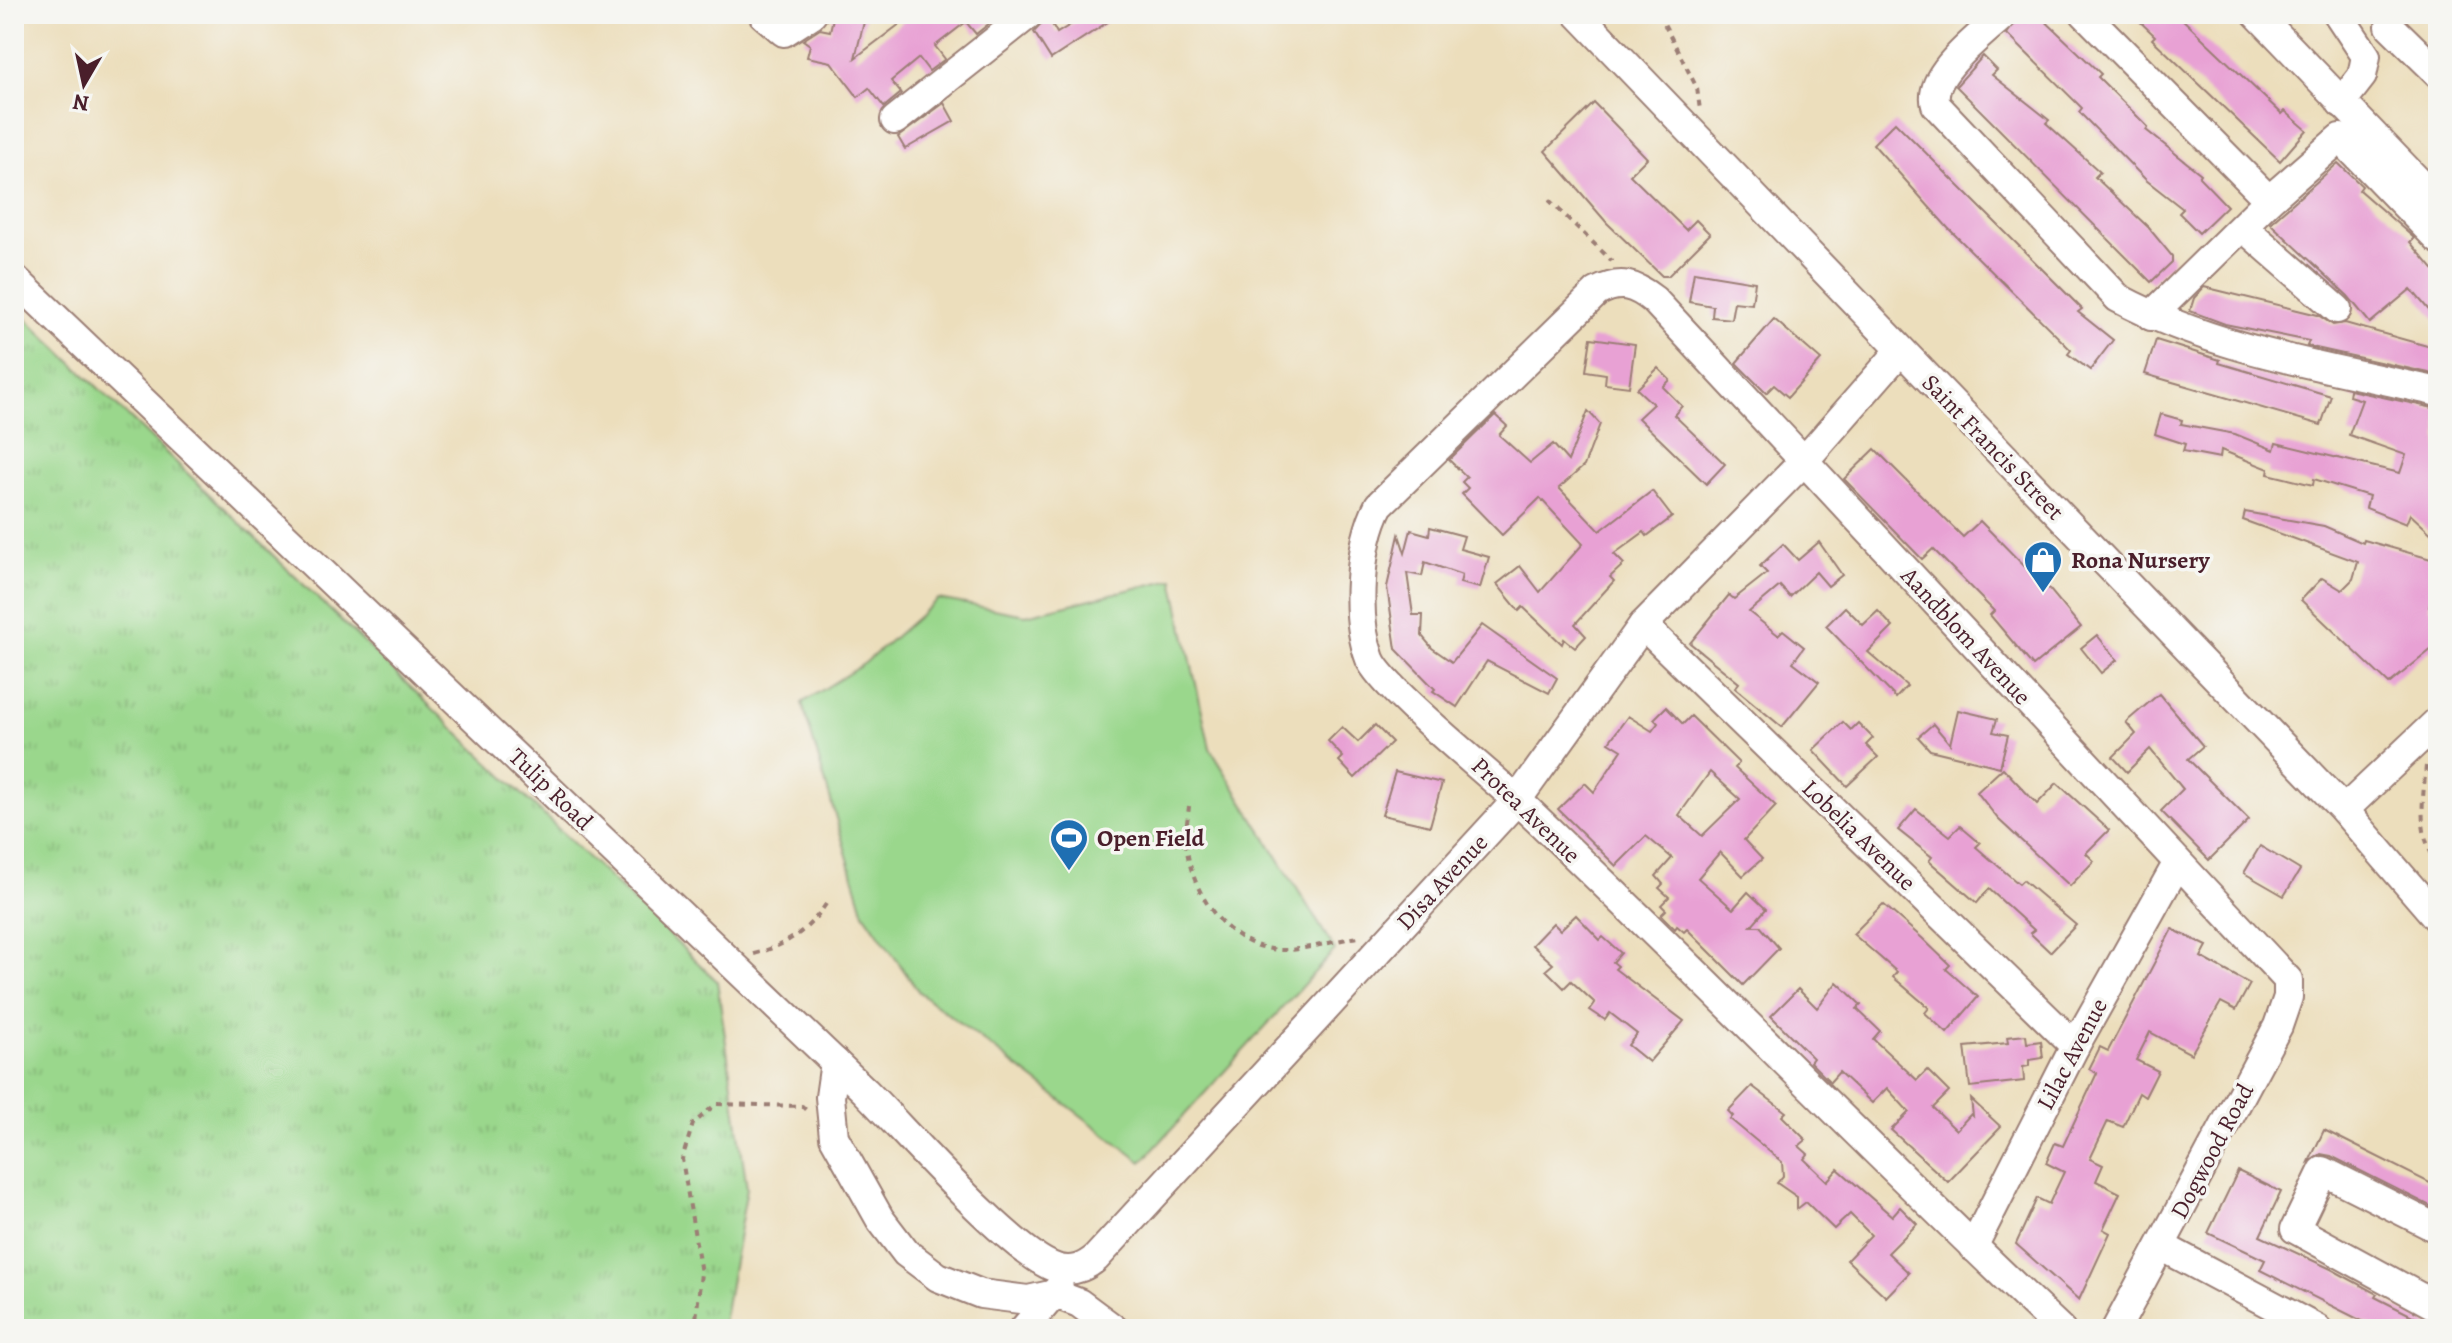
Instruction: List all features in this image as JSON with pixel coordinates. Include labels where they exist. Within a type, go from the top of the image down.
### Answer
[{"type":"street","points":[[763,14],[784,32],[812,14]]},
{"type":"street","points":[[895,120],[1029,14]]},
{"type":"street","name":"Saint Francis Street","points":[[1578,14],[2344,810],[2438,919]]},
{"type":"street","points":[[2004,14],[1938,77],[1934,96],[1939,111],[2118,298],[2151,316],[2254,352],[2438,392]]},
{"type":"street","points":[[2085,14],[2269,200]]},
{"type":"street","points":[[2257,14],[2438,202]]},
{"type":"street","points":[[2338,14],[2366,56],[2362,76],[2341,103]]},
{"type":"street","points":[[2364,50],[2396,20],[2438,73]]},
{"type":"street","points":[[2151,316],[2269,200],[2340,138],[2438,239]]},
{"type":"street","points":[[2243,227],[2337,309]]},
{"type":"street","name":"Tulip Road","points":[[14,278],[835,1062],[999,1227],[1047,1264],[1079,1303],[1114,1329]]},
{"type":"street","name":"Protea Avenue","points":[[1646,294],[1614,283],[1597,292],[1396,486],[1368,527],[1362,601],[1370,660],[1395,689],[1517,800],[2060,1329]]},
{"type":"street","name":"Aandblom Avenue","points":[[1646,294],[2177,864],[2280,970]]},
{"type":"street","name":"Disa Avenue","points":[[1063,1282],[1096,1258],[1517,800],[1643,625],[1804,461],[1900,351]]},
{"type":"street","name":"Lobelia Avenue","points":[[1643,625],[2075,1046]]},
{"type":"street","points":[[2344,810],[2434,725]]},
{"type":"street","name":"Lilac Avenue","points":[[1973,1247],[2075,1046],[2177,864]]},
{"type":"street","name":"Dogwood Road","points":[[2116,1329],[2278,1026],[2290,988],[2280,970]]},
{"type":"street","points":[[835,1062],[830,1097],[834,1137],[880,1219],[906,1253],[938,1277],[981,1294],[1028,1300],[1063,1282]]},
{"type":"street","points":[[2438,1229],[2323,1171],[2295,1229],[2438,1307]]},
{"type":"street","points":[[2161,1246],[2317,1329]]},
{"type":"street","points":[[1024,1329],[1063,1282]]},
{"type":"path","points":[[1659,14],[1697,88],[1701,106],[1698,117]]},
{"type":"path","points":[[1549,200],[1646,294]]},
{"type":"path","points":[[2434,725],[2422,807],[2426,849],[2438,863]]},
{"type":"path","points":[[1189,806],[1186,843],[1197,884],[1217,921],[1244,940],[1280,950],[1397,931]]},
{"type":"path","points":[[728,960],[775,948],[811,925],[826,904]]},
{"type":"path","points":[[695,1329],[701,1273],[682,1159],[693,1124],[716,1104],[802,1106],[834,1137]]},
{"type":"path","points":[[785,1329],[797,1329]]},
{"type":"green space","points":[[14,307],[717,981],[747,1188],[722,1329],[14,1329]]},
{"type":"green space","name":"Open Field","points":[[1173,579],[1210,748],[1335,950],[1142,1162],[919,992],[864,913],[802,703],[865,663],[938,599],[1026,615]]},
{"type":"building","points":[[834,14],[866,14],[855,58],[913,14],[1001,14],[976,34],[966,22],[935,46],[945,59],[929,71],[919,58],[891,81],[901,93],[884,107],[869,88],[858,97],[831,62],[807,57],[810,45],[803,40],[820,29],[830,31]]},
{"type":"building","points":[[1088,14],[1120,14],[1051,59],[1034,32],[1048,17],[1057,33]]},
{"type":"building","points":[[2021,14],[2038,14],[2101,74],[2098,77],[2148,127],[2146,130],[2201,174],[2199,177],[2227,206],[2199,233],[2179,213],[2183,209],[2146,180],[2079,112],[2082,108],[2007,34]]},
{"type":"building","points":[[2132,14],[2177,14],[2282,114],[2285,111],[2307,130],[2280,161],[2152,39],[2155,36]]},
{"type":"building","points":[[1983,56],[1997,70],[1992,75],[2049,120],[2046,123],[2100,172],[2095,177],[2148,227],[2172,256],[2172,262],[2151,282],[1956,86]]},
{"type":"building","points":[[944,103],[954,121],[905,149],[898,137]]},
{"type":"building","points":[[1594,103],[1647,158],[1630,175],[1686,230],[1696,220],[1710,234],[1668,276],[1662,276],[1607,223],[1545,151]]},
{"type":"building","points":[[1895,122],[2082,309],[2078,312],[2113,340],[2090,370],[2068,354],[2071,350],[1948,228],[1873,144]]},
{"type":"building","points":[[2338,163],[2362,186],[2359,190],[2414,238],[2410,242],[2438,275],[2438,321],[2411,289],[2370,323],[2348,296],[2270,223]]},
{"type":"building","points":[[1694,272],[1755,282],[1752,304],[1734,302],[1731,319],[1712,317],[1713,306],[1689,302]]},
{"type":"building","points":[[2204,287],[2318,315],[2333,325],[2345,323],[2438,349],[2438,375],[2307,346],[2309,341],[2225,324],[2190,311],[2194,298]]},
{"type":"building","points":[[1774,319],[1821,360],[1788,397],[1774,385],[1766,393],[1736,363]]},
{"type":"building","points":[[1591,338],[1635,344],[1629,387],[1605,384],[1606,374],[1586,371]]},
{"type":"building","points":[[2156,340],[2220,360],[2219,363],[2331,396],[2321,425],[2145,374]]},
{"type":"building","points":[[1658,368],[1670,380],[1663,387],[1682,406],[1674,415],[1725,464],[1706,484],[1638,418],[1653,404],[1637,389]]},
{"type":"building","points":[[2350,390],[2438,409],[2438,540],[2410,514],[2406,524],[2366,508],[2369,496],[2314,479],[2313,485],[2268,474],[2269,469],[2221,450],[2220,458],[2183,451],[2185,444],[2155,434],[2161,414],[2182,420],[2181,424],[2235,434],[2274,450],[2276,443],[2400,473],[2406,455],[2349,435],[2362,400],[2349,396]]},
{"type":"building","points":[[1588,411],[1600,424],[1584,466],[1559,488],[1600,531],[1652,491],[1672,517],[1647,536],[1644,532],[1614,554],[1624,564],[1610,577],[1614,581],[1575,624],[1586,636],[1575,648],[1564,639],[1562,644],[1523,607],[1519,611],[1497,584],[1520,566],[1540,592],[1583,544],[1540,498],[1502,535],[1462,494],[1468,488],[1462,482],[1467,477],[1449,460],[1495,415],[1507,426],[1499,435],[1530,463],[1553,444],[1568,461]]},
{"type":"building","points":[[1875,449],[1963,537],[1980,521],[2033,575],[2036,573],[2081,627],[2033,666],[1990,615],[1994,611],[1933,549],[1922,559],[1844,479]]},
{"type":"building","points":[[2245,512],[2324,526],[2363,543],[2364,540],[2438,561],[2438,576],[2429,607],[2438,615],[2438,644],[2389,684],[2301,600],[2322,578],[2342,590],[2353,579],[2358,562],[2243,520]]},
{"type":"building","points":[[1430,527],[1464,536],[1460,549],[1489,557],[1480,588],[1460,583],[1462,575],[1425,562],[1422,576],[1407,573],[1413,615],[1423,615],[1422,636],[1432,648],[1452,662],[1482,625],[1557,678],[1549,693],[1487,661],[1457,707],[1433,691],[1435,689],[1396,649],[1387,587],[1399,535],[1405,553],[1411,530],[1429,535]]},
{"type":"building","points":[[1819,542],[1842,575],[1828,586],[1816,572],[1790,597],[1780,586],[1749,612],[1778,635],[1783,630],[1804,647],[1793,662],[1819,682],[1782,727],[1735,688],[1739,683],[1690,643],[1729,595],[1734,599],[1767,573],[1760,566],[1783,544],[1798,560]]},
{"type":"building","points":[[1845,607],[1863,625],[1878,611],[1893,627],[1868,652],[1907,686],[1896,698],[1826,626]]},
{"type":"building","points":[[2097,635],[2117,660],[2101,673],[2081,648]]},
{"type":"building","points":[[2159,694],[2203,746],[2188,759],[2249,820],[2209,860],[2161,811],[2183,789],[2150,749],[2127,772],[2113,757],[2136,734],[2126,722]]},
{"type":"building","points":[[1666,707],[1683,724],[1691,716],[1739,763],[1735,768],[1776,806],[1744,840],[1762,859],[1743,876],[1720,852],[1698,878],[1733,909],[1748,892],[1766,909],[1751,926],[1760,926],[1779,948],[1743,985],[1687,929],[1684,932],[1677,926],[1675,929],[1661,915],[1666,910],[1661,905],[1669,897],[1659,888],[1663,884],[1656,876],[1672,858],[1646,836],[1616,866],[1558,809],[1585,783],[1594,792],[1622,750],[1609,742],[1628,716],[1652,731],[1658,723],[1654,719]],"holes":[[[1710,772],[1740,799],[1702,836],[1679,815]]]},
{"type":"building","points":[[1958,710],[1997,719],[1993,732],[2008,735],[2000,767],[1930,750],[1918,737],[1933,724],[1950,744]]},
{"type":"building","points":[[1843,722],[1851,730],[1858,723],[1873,738],[1866,745],[1878,757],[1847,786],[1813,750]]},
{"type":"building","points":[[1375,725],[1392,742],[1355,778],[1339,761],[1343,757],[1328,741],[1342,727],[1358,742]]},
{"type":"building","points":[[2003,768],[2037,804],[2057,783],[2109,830],[2086,853],[2094,861],[2070,886],[1998,819],[1977,792]]},
{"type":"building","points":[[1395,772],[1442,783],[1430,826],[1382,815]]},
{"type":"building","points":[[1916,809],[1950,836],[1960,826],[1980,843],[1976,847],[2019,884],[2023,880],[2076,925],[2050,952],[2030,933],[2034,930],[1989,889],[1977,903],[1929,861],[1932,857],[1898,830]]},
{"type":"building","points":[[2260,846],[2300,870],[2284,896],[2244,873]]},
{"type":"building","points":[[1883,904],[1950,965],[1946,969],[1978,997],[1947,1033],[1925,1013],[1929,1008],[1893,977],[1897,972],[1853,934]]},
{"type":"building","points":[[1576,915],[1600,940],[1603,937],[1621,953],[1613,962],[1618,966],[1615,969],[1684,1021],[1649,1062],[1628,1045],[1637,1034],[1610,1013],[1605,1020],[1590,1010],[1595,1003],[1571,981],[1564,988],[1546,970],[1553,964],[1532,945],[1553,923],[1560,930]]},
{"type":"building","points":[[2172,929],[2207,946],[2201,957],[2250,984],[2236,1010],[2221,1002],[2191,1054],[2150,1032],[2136,1060],[2158,1071],[2145,1097],[2139,1093],[2123,1127],[2108,1121],[2090,1159],[2103,1165],[2096,1181],[2120,1193],[2103,1229],[2110,1233],[2079,1300],[2016,1244],[2037,1198],[2049,1204],[2064,1172],[2046,1163],[2055,1143],[2063,1146],[2097,1073],[2089,1069],[2100,1047],[2108,1051]]},
{"type":"building","points":[[1837,982],[1861,1005],[1857,1009],[1880,1031],[1873,1039],[1917,1080],[1927,1070],[1949,1092],[1933,1108],[1956,1130],[1971,1114],[1973,1116],[1971,1099],[2001,1127],[1948,1182],[1891,1130],[1909,1112],[1887,1088],[1872,1103],[1839,1072],[1830,1082],[1810,1062],[1813,1058],[1771,1016],[1798,989],[1817,1008]]},
{"type":"building","points":[[2026,1035],[2027,1043],[2041,1041],[2043,1058],[2029,1060],[2029,1066],[2023,1067],[2024,1081],[1970,1087],[1965,1047],[2008,1043],[2007,1037]]},
{"type":"building","points":[[1752,1086],[1786,1112],[1782,1116],[1806,1140],[1799,1146],[1808,1154],[1804,1159],[1827,1181],[1838,1169],[1892,1216],[1900,1207],[1917,1224],[1888,1253],[1909,1273],[1886,1297],[1847,1260],[1871,1235],[1850,1214],[1834,1229],[1806,1202],[1797,1209],[1797,1197],[1777,1183],[1783,1176],[1782,1162],[1730,1119],[1733,1116],[1728,1111]]},
{"type":"building","points":[[2324,1130],[2438,1187],[2438,1210],[2331,1156],[2321,1154],[2309,1162]]},
{"type":"building","points":[[2238,1171],[2281,1192],[2260,1236],[2331,1269],[2377,1294],[2375,1297],[2438,1329],[2382,1329],[2364,1322],[2260,1270],[2265,1260],[2208,1233]]},
{"type":"place","name":"Rona Nursery","points":[[2043,594]]},
{"type":"place","name":"Open Field","points":[[1069,872]]}]
